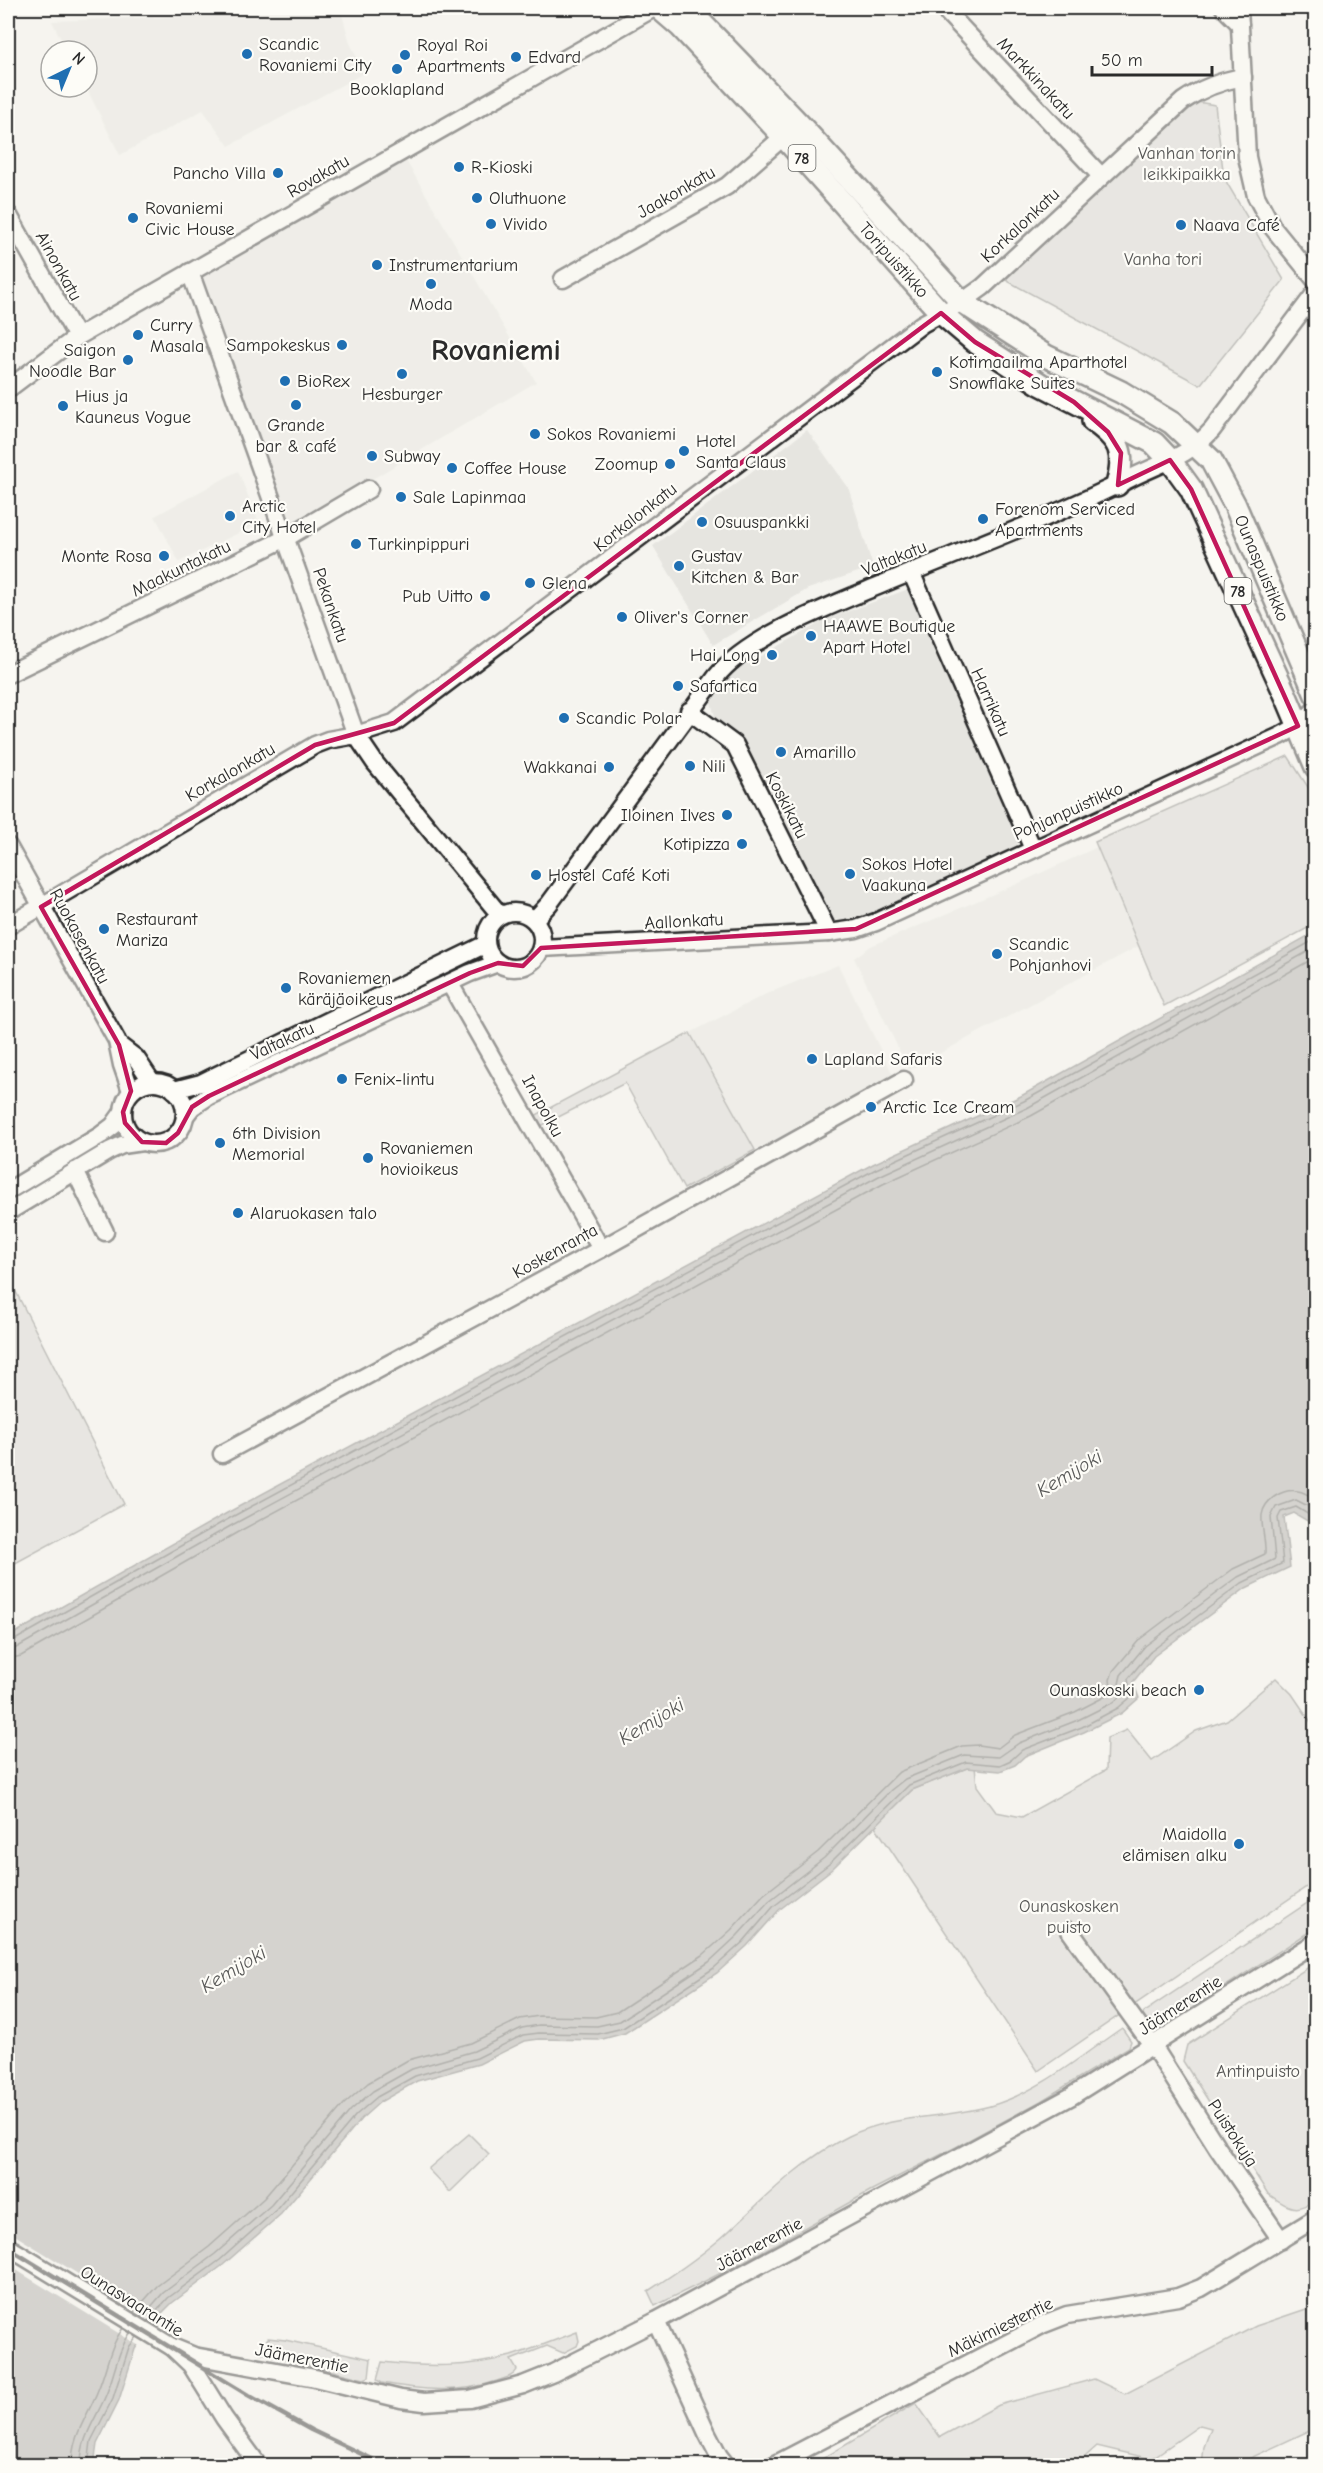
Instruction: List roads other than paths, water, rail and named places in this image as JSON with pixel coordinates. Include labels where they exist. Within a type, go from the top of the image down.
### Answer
[{"type":"main road","name":"Toripuistikko","points":[[657,8],[681,27],[791,130],[962,302],[1046,356],[1121,392],[1173,423],[1198,446]]},
{"type":"main road","name":"Toripuistikko","points":[[687,8],[791,130],[941,313],[975,342],[1040,384],[1154,443],[1170,460]]},
{"type":"main road","points":[[1074,402],[1117,442],[1122,460],[1117,485]]},
{"type":"main road","name":"Ounaspuistikko","points":[[1198,446],[1219,472],[1235,505],[1316,695]]},
{"type":"main road","name":"Ounaspuistikko","points":[[1170,460],[1191,489],[1316,767]]},
{"type":"street","name":"Rovakatu","points":[[8,389],[77,337],[657,8]]},
{"type":"street","name":"Markkinakatu","points":[[943,8],[1101,176]]},
{"type":"street","points":[[1224,8],[1239,16],[1247,157],[1256,196],[1273,228],[1316,281]]},
{"type":"street","name":"Korkalonkatu","points":[[8,926],[315,745],[394,723],[922,324],[962,302],[983,286],[1192,95],[1221,81],[1243,77]]},
{"type":"street","name":"Jaakonkatu","points":[[563,279],[727,186],[791,130]]},
{"type":"street","name":"Ainonkatu","points":[[8,214],[77,337]]},
{"type":"street","name":"Pekankatu","points":[[190,272],[356,735],[375,763],[500,915]]},
{"type":"street","name":"Valtakatu","points":[[534,920],[549,904],[689,711],[725,666],[739,653],[818,611],[1117,485],[1198,446],[1316,292]]},
{"type":"street","name":"Maakuntakatu","points":[[8,674],[286,538],[369,489]]},
{"type":"street","name":"Harrikatu","points":[[911,572],[1033,849]]},
{"type":"street","name":"Pohjanpuistikko","points":[[829,933],[856,929],[876,922],[1298,726],[1316,709]]},
{"type":"street","name":"Koskikatu","points":[[689,711],[735,746],[829,933]]},
{"type":"street","name":"Ruokasenkatu","points":[[8,846],[119,1045],[122,1065],[131,1091]]},
{"type":"street","points":[[518,912],[534,920],[541,933],[541,948],[531,962],[515,968],[498,963],[490,955],[486,944],[488,927],[500,915],[518,912]]},
{"type":"street","name":"Aallonkatu","points":[[541,948],[829,933]]},
{"type":"street","name":"Valtakatu","points":[[174,1089],[201,1083],[486,944]]},
{"type":"street","name":"Valtakatu","points":[[185,1116],[192,1107],[209,1096],[470,973],[498,963]]},
{"type":"street","name":"Inapolku","points":[[450,984],[601,1249]]},
{"type":"street","name":"Ruokasenkatu","points":[[119,1045],[136,1058],[152,1082]]},
{"type":"street","name":"Koskenranta","points":[[222,1454],[601,1249],[904,1080]]},
{"type":"street","points":[[8,1191],[113,1126],[123,1112],[131,1091],[141,1084],[152,1082],[174,1089],[183,1102],[185,1116],[178,1133],[166,1143],[122,1144],[8,1212]]},
{"type":"street","points":[[123,1112],[124,1123],[142,1142]]},
{"type":"street","points":[[75,1171],[105,1232]]},
{"type":"street","name":"Puistokuja","points":[[1070,1931],[1153,2046],[1281,2240]]},
{"type":"street","name":"Jäämerentie","points":[[172,2347],[194,2356],[315,2378],[401,2399],[446,2402],[494,2393],[543,2377],[656,2322],[1099,2081],[1316,1942]]},
{"type":"street","name":"Mäkimiestentie","points":[[772,2466],[1044,2324],[1067,2315],[1178,2297],[1201,2288],[1316,2217]]},
{"type":"street","name":"Ounasvaarantie","points":[[8,2247],[172,2347],[191,2365],[212,2400],[259,2466]]},
{"type":"street","points":[[656,2322],[718,2456],[727,2466]]},
{"type":"street","points":[[212,2400],[210,2386],[213,2378],[228,2362]]},
{"type":"water","name":"Kemijoki","points":[[1315,932],[1316,1526],[1294,1513],[1284,1517],[1290,1567],[1246,1588],[1154,1656],[1133,1682],[1139,1698],[1122,1713],[1084,1732],[1025,1756],[1015,1765],[1000,1771],[967,1768],[912,1790],[832,1869],[779,1910],[747,1946],[717,1973],[625,2033],[599,2040],[539,2039],[525,2041],[479,2064],[417,2081],[380,2102],[361,2119],[281,2214],[223,2265],[172,2303],[158,2317],[135,2349],[119,2400],[97,2444],[94,2465],[8,2465],[8,1637],[227,1513],[873,1164],[1021,1096]]},
{"type":"railway","points":[[8,2248],[248,2395],[311,2430],[387,2466]]},
{"type":"railway","points":[[1302,2466],[1316,2460]]},
{"type":"place","name":"Scandic Rovaniemi City","points":[[247,54]]},
{"type":"place","name":"Royal Roi Apartments","points":[[405,55]]},
{"type":"place","name":"Edvard","points":[[516,57]]},
{"type":"place","name":"Booklapland","points":[[397,69]]},
{"type":"place","name":"R-Kioski","points":[[459,167]]},
{"type":"place","name":"Pancho Villa","points":[[278,173]]},
{"type":"place","name":"Oluthuone","points":[[477,198]]},
{"type":"place","name":"Rovaniemi Civic House","points":[[133,218]]},
{"type":"place","name":"Vivido","points":[[491,224]]},
{"type":"place","name":"Naava Café","points":[[1181,225]]},
{"type":"place","name":"Instrumentarium","points":[[377,265]]},
{"type":"place","name":"Moda","points":[[431,284]]},
{"type":"place","name":"Curry Masala","points":[[138,335]]},
{"type":"place","name":"Sampokeskus","points":[[342,345]]},
{"type":"place","name":"Saigon Noodle Bar","points":[[128,360]]},
{"type":"place","name":"Kotimaailma Aparthotel Snowflake Suites","points":[[937,372]]},
{"type":"place","name":"Hesburger","points":[[402,374]]},
{"type":"place","name":"BioRex","points":[[285,381]]},
{"type":"place","name":"Grande bar & café","points":[[296,405]]},
{"type":"place","name":"Hius ja Kauneus Vogue","points":[[63,406]]},
{"type":"place","name":"Sokos Rovaniemi","points":[[535,434]]},
{"type":"place","name":"Hotel Santa Claus","points":[[684,451]]},
{"type":"place","name":"Subway","points":[[372,456]]},
{"type":"place","name":"Zoomup","points":[[670,464]]},
{"type":"place","name":"Coffee House","points":[[452,468]]},
{"type":"place","name":"Sale Lapinmaa","points":[[401,497]]},
{"type":"place","name":"Arctic City Hotel","points":[[230,516]]},
{"type":"place","name":"Forenom Serviced Apartments","points":[[983,519]]},
{"type":"place","name":"Osuuspankki","points":[[702,522]]},
{"type":"place","name":"Turkinpippuri","points":[[356,544]]},
{"type":"place","name":"Monte Rosa","points":[[164,556]]},
{"type":"place","name":"Gustav Kitchen & Bar","points":[[679,566]]},
{"type":"place","name":"Glena","points":[[530,583]]},
{"type":"place","name":"Pub Uitto","points":[[485,596]]},
{"type":"place","name":"Oliver's Corner","points":[[622,617]]},
{"type":"place","name":"HAAWE Boutique Apart Hotel","points":[[811,636]]},
{"type":"place","name":"Hai Long","points":[[772,655]]},
{"type":"place","name":"Safartica","points":[[678,686]]},
{"type":"place","name":"Scandic Polar","points":[[564,718]]},
{"type":"place","name":"Amarillo","points":[[781,752]]},
{"type":"place","name":"Nili","points":[[690,766]]},
{"type":"place","name":"Wakkanai","points":[[609,767]]},
{"type":"place","name":"Iloinen Ilves","points":[[727,815]]},
{"type":"place","name":"Kotipizza","points":[[742,844]]},
{"type":"place","name":"Sokos Hotel Vaakuna","points":[[850,874]]},
{"type":"place","name":"Hostel Café Koti","points":[[536,875]]},
{"type":"place","name":"Restaurant Mariza","points":[[104,929]]},
{"type":"place","name":"Scandic Pohjanhovi","points":[[997,954]]},
{"type":"place","name":"Rovaniemen käräjäoikeus","points":[[286,988]]},
{"type":"place","name":"Lapland Safaris","points":[[812,1059]]},
{"type":"place","name":"Fenix-lintu","points":[[342,1079]]},
{"type":"place","name":"Arctic Ice Cream","points":[[871,1107]]},
{"type":"place","name":"6th Division Memorial","points":[[220,1143]]},
{"type":"place","name":"Rovaniemen hovioikeus","points":[[368,1158]]},
{"type":"place","name":"Alaruokasen talo","points":[[238,1213]]},
{"type":"place","name":"Ounaskoski beach","points":[[1199,1690]]},
{"type":"place","name":"Maidolla elämisen alku","points":[[1239,1844]]},
{"type":"district","name":"Rovaniemi","points":[[496,350]]},
{"type":"park label","name":"Vanhan torin leikkipaikka","points":[[1187,163]]},
{"type":"park label","name":"Vanha tori","points":[[1163,259]]},
{"type":"park label","name":"Ounaskosken puisto","points":[[1069,1916]]},
{"type":"park label","name":"Antinpuisto","points":[[1258,2071]]}]
